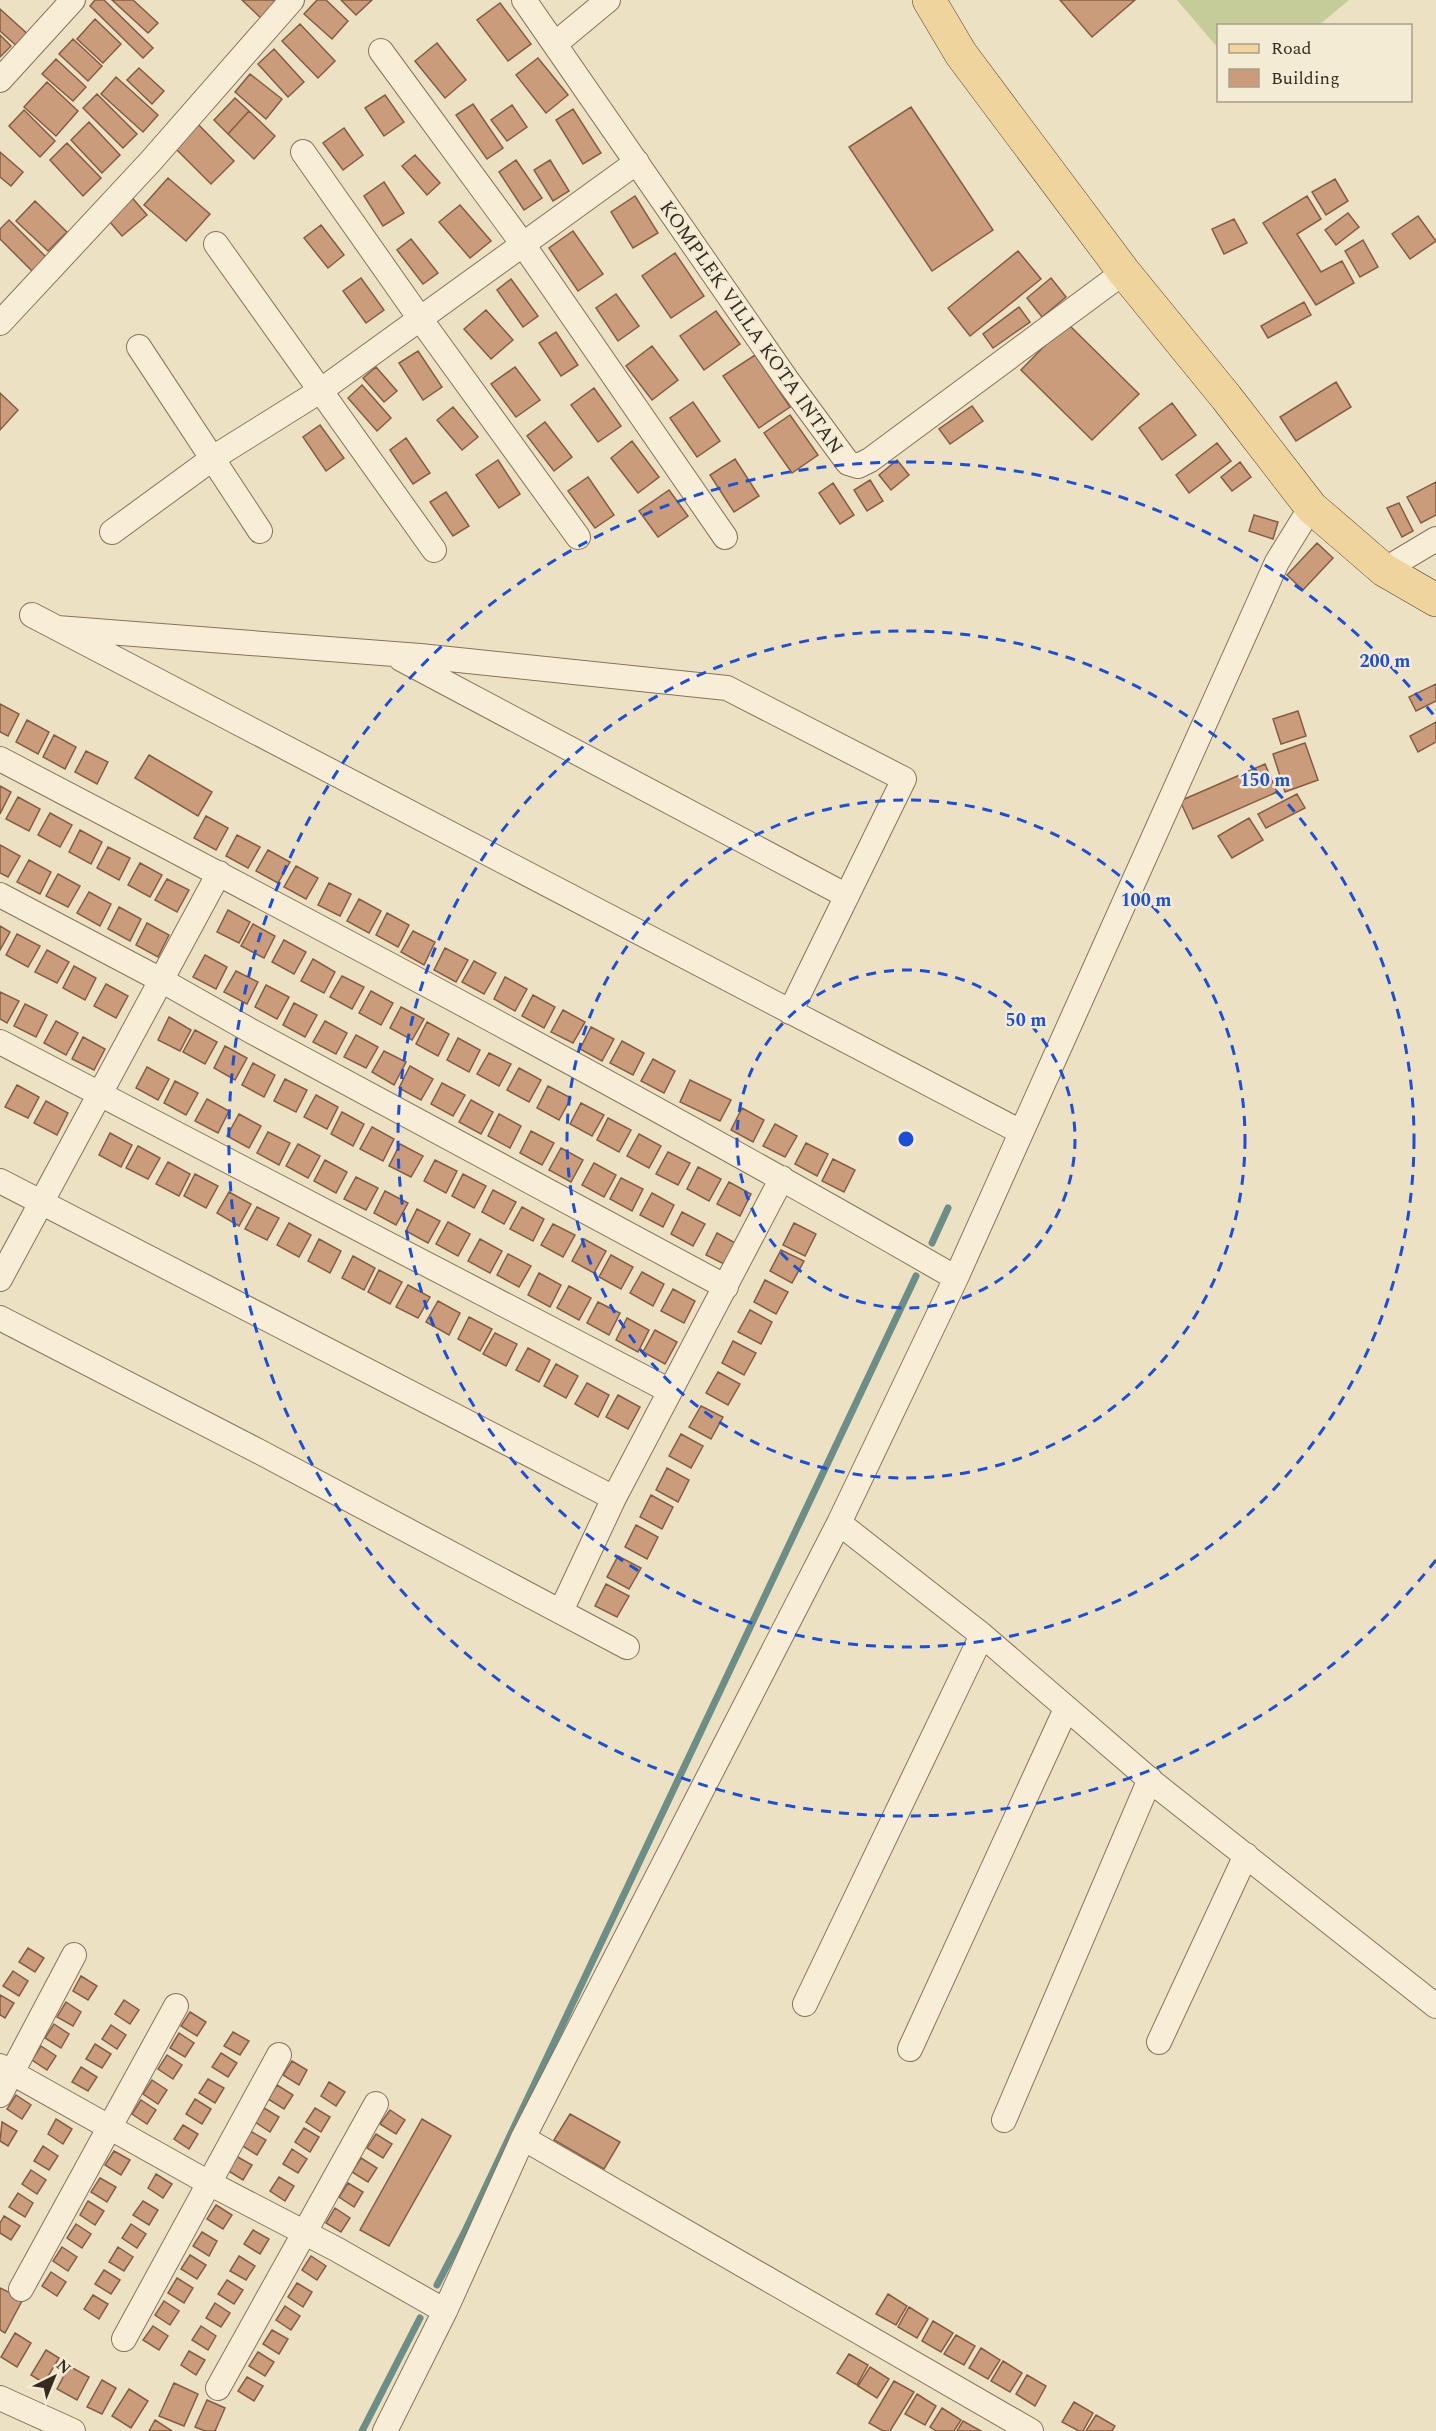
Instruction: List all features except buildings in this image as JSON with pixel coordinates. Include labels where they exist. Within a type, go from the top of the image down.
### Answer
[{"type":"main road","points":[[929,0],[961,54],[1124,272],[1226,397],[1311,507],[1384,570],[1436,600]]},
{"type":"street","points":[[0,80],[73,0]]},
{"type":"street","points":[[0,323],[150,162],[292,0]]},
{"type":"street","name":"KOMPLEK VILLA KOTA INTAN","points":[[524,0],[787,380],[848,463],[858,466],[870,460],[1124,272]]},
{"type":"street","points":[[555,44],[608,0]]},
{"type":"street","points":[[381,51],[522,243],[725,537]]},
{"type":"street","points":[[303,152],[578,537]]},
{"type":"street","points":[[112,532],[213,459],[320,391],[421,320],[522,243],[637,162]]},
{"type":"street","points":[[216,244],[434,550]]},
{"type":"street","points":[[139,347],[260,531]]},
{"type":"street","points":[[385,2431],[445,2311],[523,2139],[839,1523],[956,1278],[1277,562],[1311,507]]},
{"type":"street","points":[[1384,570],[1436,539]]},
{"type":"street","points":[[32,615],[1021,1132]]},
{"type":"street","points":[[57,628],[391,654],[727,688],[904,779],[790,1012]]},
{"type":"street","points":[[391,654],[847,896]]},
{"type":"street","points":[[0,759],[219,873],[782,1178],[956,1278]]},
{"type":"street","points":[[0,1279],[219,873]]},
{"type":"street","points":[[0,895],[726,1287]]},
{"type":"street","points":[[0,1042],[670,1390]]},
{"type":"street","points":[[561,1611],[614,1498],[782,1178]]},
{"type":"street","points":[[0,1181],[614,1498]]},
{"type":"street","points":[[0,1318],[627,1647]]},
{"type":"street","points":[[839,1523],[982,1635],[1150,1779],[1436,2006]]},
{"type":"street","points":[[805,2004],[982,1635]]},
{"type":"street","points":[[910,2049],[1066,1709]]},
{"type":"street","points":[[1004,2120],[1150,1779]]},
{"type":"street","points":[[1159,2042],[1245,1855]]},
{"type":"street","points":[[0,2095],[6,2069],[74,1955]]},
{"type":"street","points":[[21,2289],[176,2006]]},
{"type":"street","points":[[124,2339],[279,2055]]},
{"type":"street","points":[[6,2069],[209,2183],[305,2232],[445,2311]]},
{"type":"street","points":[[218,2388],[376,2103]]},
{"type":"street","points":[[523,2139],[1031,2431]]},
{"type":"street","points":[[0,2398],[73,2431]]},
{"type":"green space","points":[[1177,0],[1349,0],[1320,24],[1217,24],[1217,47]]},
{"type":"waterway","points":[[932,1243],[948,1208]]},
{"type":"waterway","points":[[437,2285],[466,2229],[916,1276]]},
{"type":"waterway","points":[[362,2431],[420,2318]]}]
